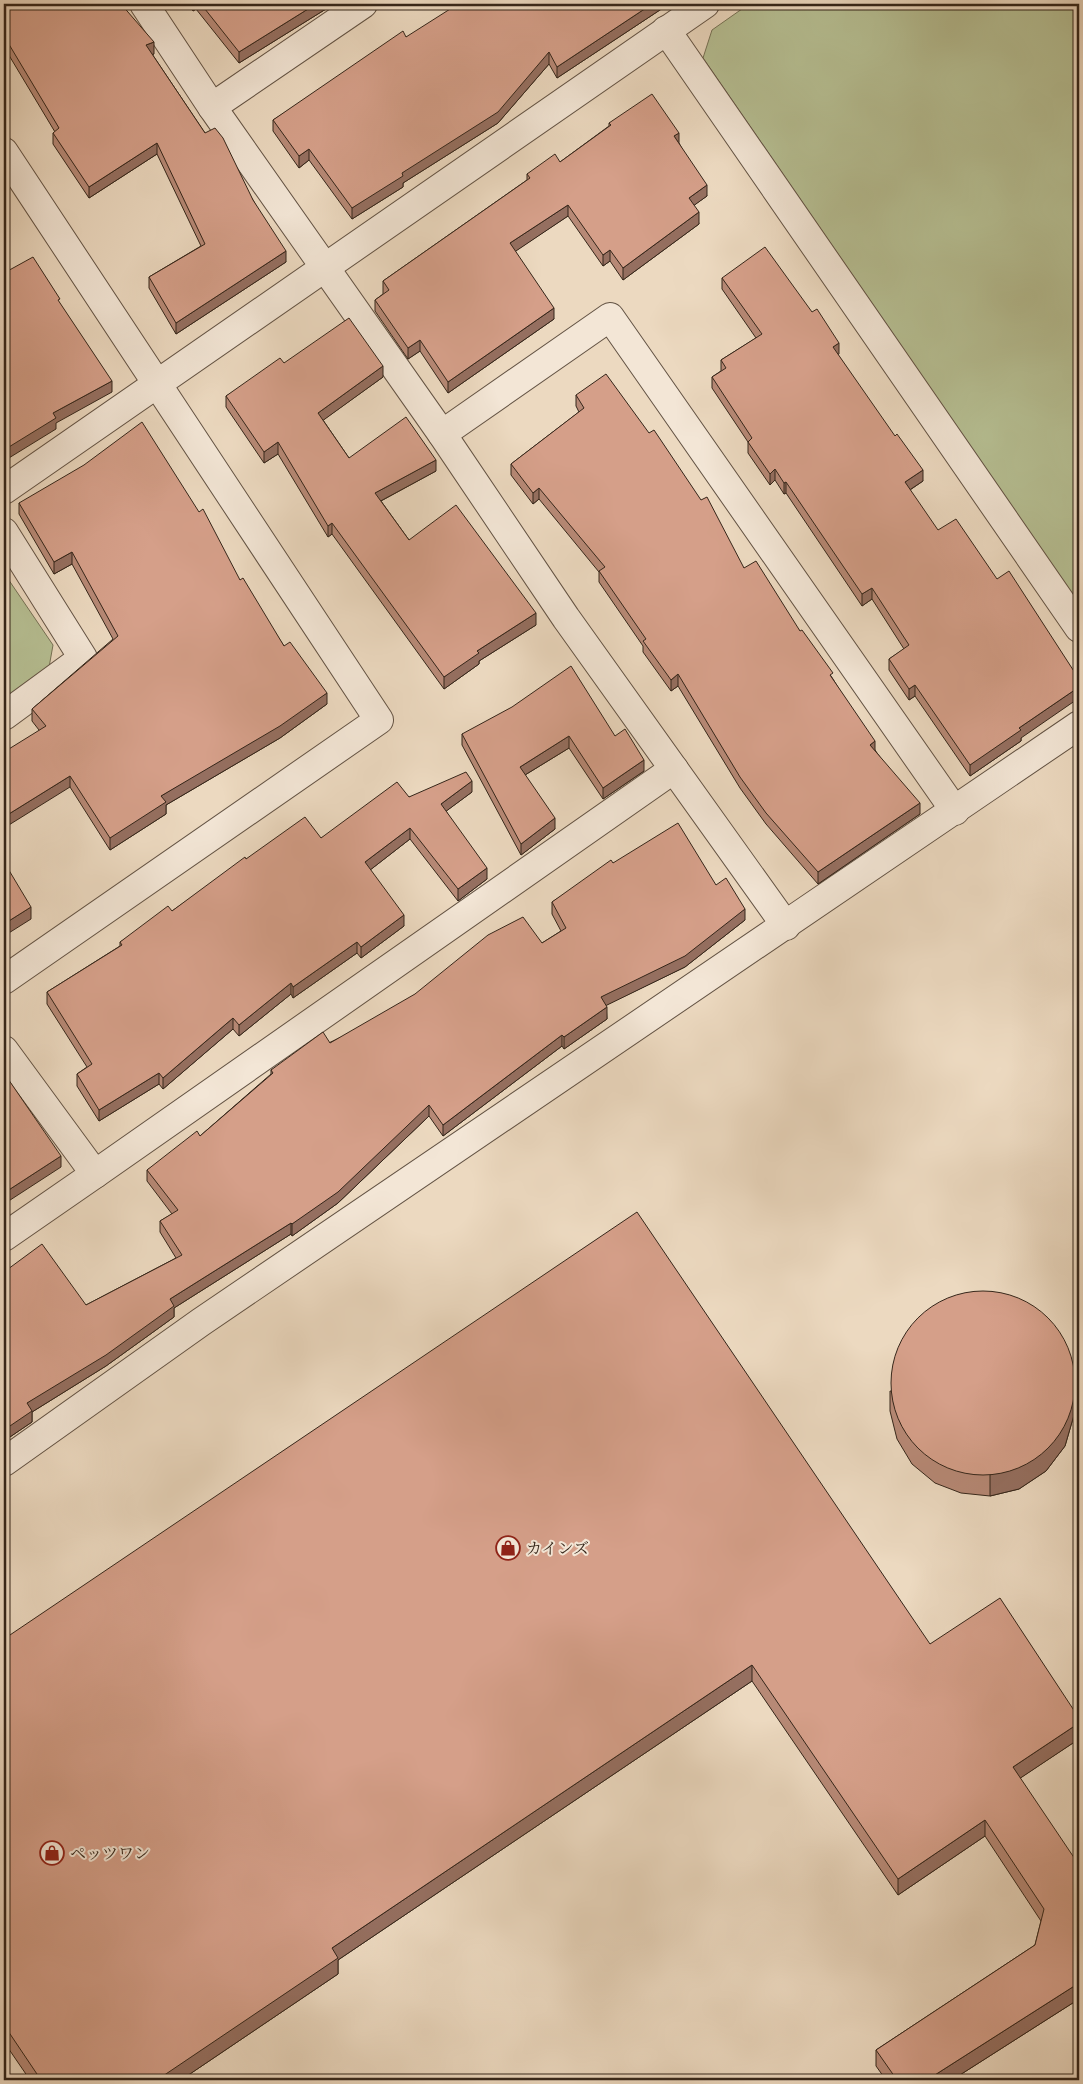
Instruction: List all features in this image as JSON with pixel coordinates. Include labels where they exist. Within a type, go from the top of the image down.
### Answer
[{"type":"street","points":[[144,4],[212,107],[442,434],[566,618],[786,926]]},
{"type":"street","points":[[212,107],[363,4]]},
{"type":"street","points":[[4,490],[705,4]]},
{"type":"street","points":[[666,30],[1079,628]]},
{"type":"street","points":[[4,152],[379,720],[4,980]]},
{"type":"street","points":[[442,434],[610,317],[955,811]]},
{"type":"street","points":[[4,532],[83,658],[4,716]]},
{"type":"street","points":[[4,1462],[201,1322],[1079,725]]},
{"type":"street","points":[[4,1237],[674,769]]},
{"type":"street","points":[[4,1050],[95,1174]]},
{"type":"green space","points":[[749,4],[1079,4],[1079,604],[703,58],[712,30]]},
{"type":"green space","points":[[4,573],[53,645],[48,673],[4,704]]},
{"type":"building","points":[[4,4],[121,4],[154,42],[146,45],[205,133],[215,128],[223,138],[253,200],[286,251],[176,323],[149,277],[205,244],[157,143],[89,187],[53,133],[59,128],[4,36]]},
{"type":"building","points":[[201,4],[316,4],[239,52]]},
{"type":"building","points":[[458,4],[652,4],[557,67],[549,52],[498,112],[402,173],[403,176],[352,208],[309,149],[299,156],[273,120],[403,31],[406,37]]},
{"type":"building","points":[[652,94],[679,133],[674,136],[707,185],[689,198],[699,212],[623,268],[610,250],[603,255],[568,205],[510,243],[554,308],[448,382],[420,340],[408,348],[375,300],[389,290],[383,281],[530,178],[527,174],[555,154],[560,162],[611,125],[609,123]]},
{"type":"building","points":[[765,247],[812,312],[817,309],[839,343],[833,347],[895,436],[897,434],[923,470],[905,482],[938,530],[956,519],[997,579],[1009,571],[1079,679],[1079,687],[1019,728],[1021,730],[970,765],[915,685],[909,689],[889,659],[909,645],[872,588],[862,594],[786,482],[784,483],[775,469],[770,474],[748,442],[752,438],[712,377],[726,368],[721,360],[762,334],[722,278]]},
{"type":"building","points":[[33,257],[60,299],[58,300],[112,381],[53,413],[56,418],[4,450],[4,273]]},
{"type":"building","points":[[349,318],[383,366],[318,413],[349,458],[406,417],[436,460],[375,493],[409,540],[456,505],[536,613],[477,651],[479,653],[444,677],[332,523],[328,526],[278,442],[264,452],[226,396],[280,358],[284,363]]},
{"type":"building","points":[[606,374],[649,433],[654,430],[701,500],[707,497],[744,568],[756,561],[800,631],[802,630],[833,673],[830,675],[875,741],[870,745],[920,803],[818,872],[766,813],[740,777],[678,674],[671,680],[643,641],[646,639],[599,571],[605,567],[539,488],[533,493],[511,464],[584,408],[576,395]]},
{"type":"building","points":[[142,422],[199,512],[203,509],[240,580],[243,578],[284,646],[290,642],[327,693],[280,726],[161,796],[166,802],[110,838],[70,776],[4,817],[4,752],[46,726],[32,709],[118,636],[72,552],[54,562],[19,503],[84,465]]},
{"type":"building","points":[[571,666],[615,736],[625,729],[644,760],[603,788],[569,736],[520,767],[555,818],[521,844],[462,734],[512,707]]},
{"type":"building","points":[[466,772],[472,781],[441,804],[487,868],[458,889],[410,828],[365,862],[404,915],[361,947],[357,942],[293,987],[291,983],[239,1025],[233,1018],[163,1078],[159,1073],[99,1110],[77,1074],[92,1064],[47,992],[122,945],[120,942],[168,906],[172,911],[245,857],[246,859],[305,817],[321,838],[397,782],[409,797]]},
{"type":"building","points":[[678,823],[716,885],[726,878],[745,909],[685,956],[601,997],[607,1007],[564,1037],[562,1035],[443,1125],[429,1105],[338,1192],[292,1224],[170,1299],[174,1306],[106,1355],[27,1403],[32,1411],[4,1430],[4,1272],[42,1244],[86,1305],[182,1255],[160,1221],[178,1210],[147,1170],[197,1131],[200,1136],[273,1073],[271,1070],[323,1032],[330,1043],[415,994],[488,935],[523,917],[542,943],[566,928],[552,902],[611,860],[613,863]]},
{"type":"building","points":[[4,862],[31,907],[4,924]]},
{"type":"building","points":[[4,1073],[61,1156],[4,1193]]},
{"type":"building","name":"カインズ","points":[[637,1212],[930,1644],[1000,1598],[1079,1718],[1079,1723],[1013,1767],[1079,1865],[1079,1983],[927,2080],[897,2080],[876,2050],[1035,1945],[1044,1909],[985,1820],[898,1879],[752,1665],[332,1948],[338,1958],[157,2080],[41,2080],[4,2025],[4,1639]]},
{"type":"building","points":[[983,1291],[1001,1293],[1018,1298],[1048,1318],[1068,1348],[1073,1365],[1075,1383],[1073,1401],[1068,1418],[1048,1448],[1018,1468],[1001,1473],[983,1475],[965,1473],[948,1468],[918,1448],[898,1418],[893,1401],[891,1383],[893,1365],[898,1348],[918,1318],[948,1298],[965,1293]]},
{"type":"place","name":"カインズ","points":[[508,1548]]},
{"type":"place","name":"ペッツワン","points":[[52,1853]]}]
